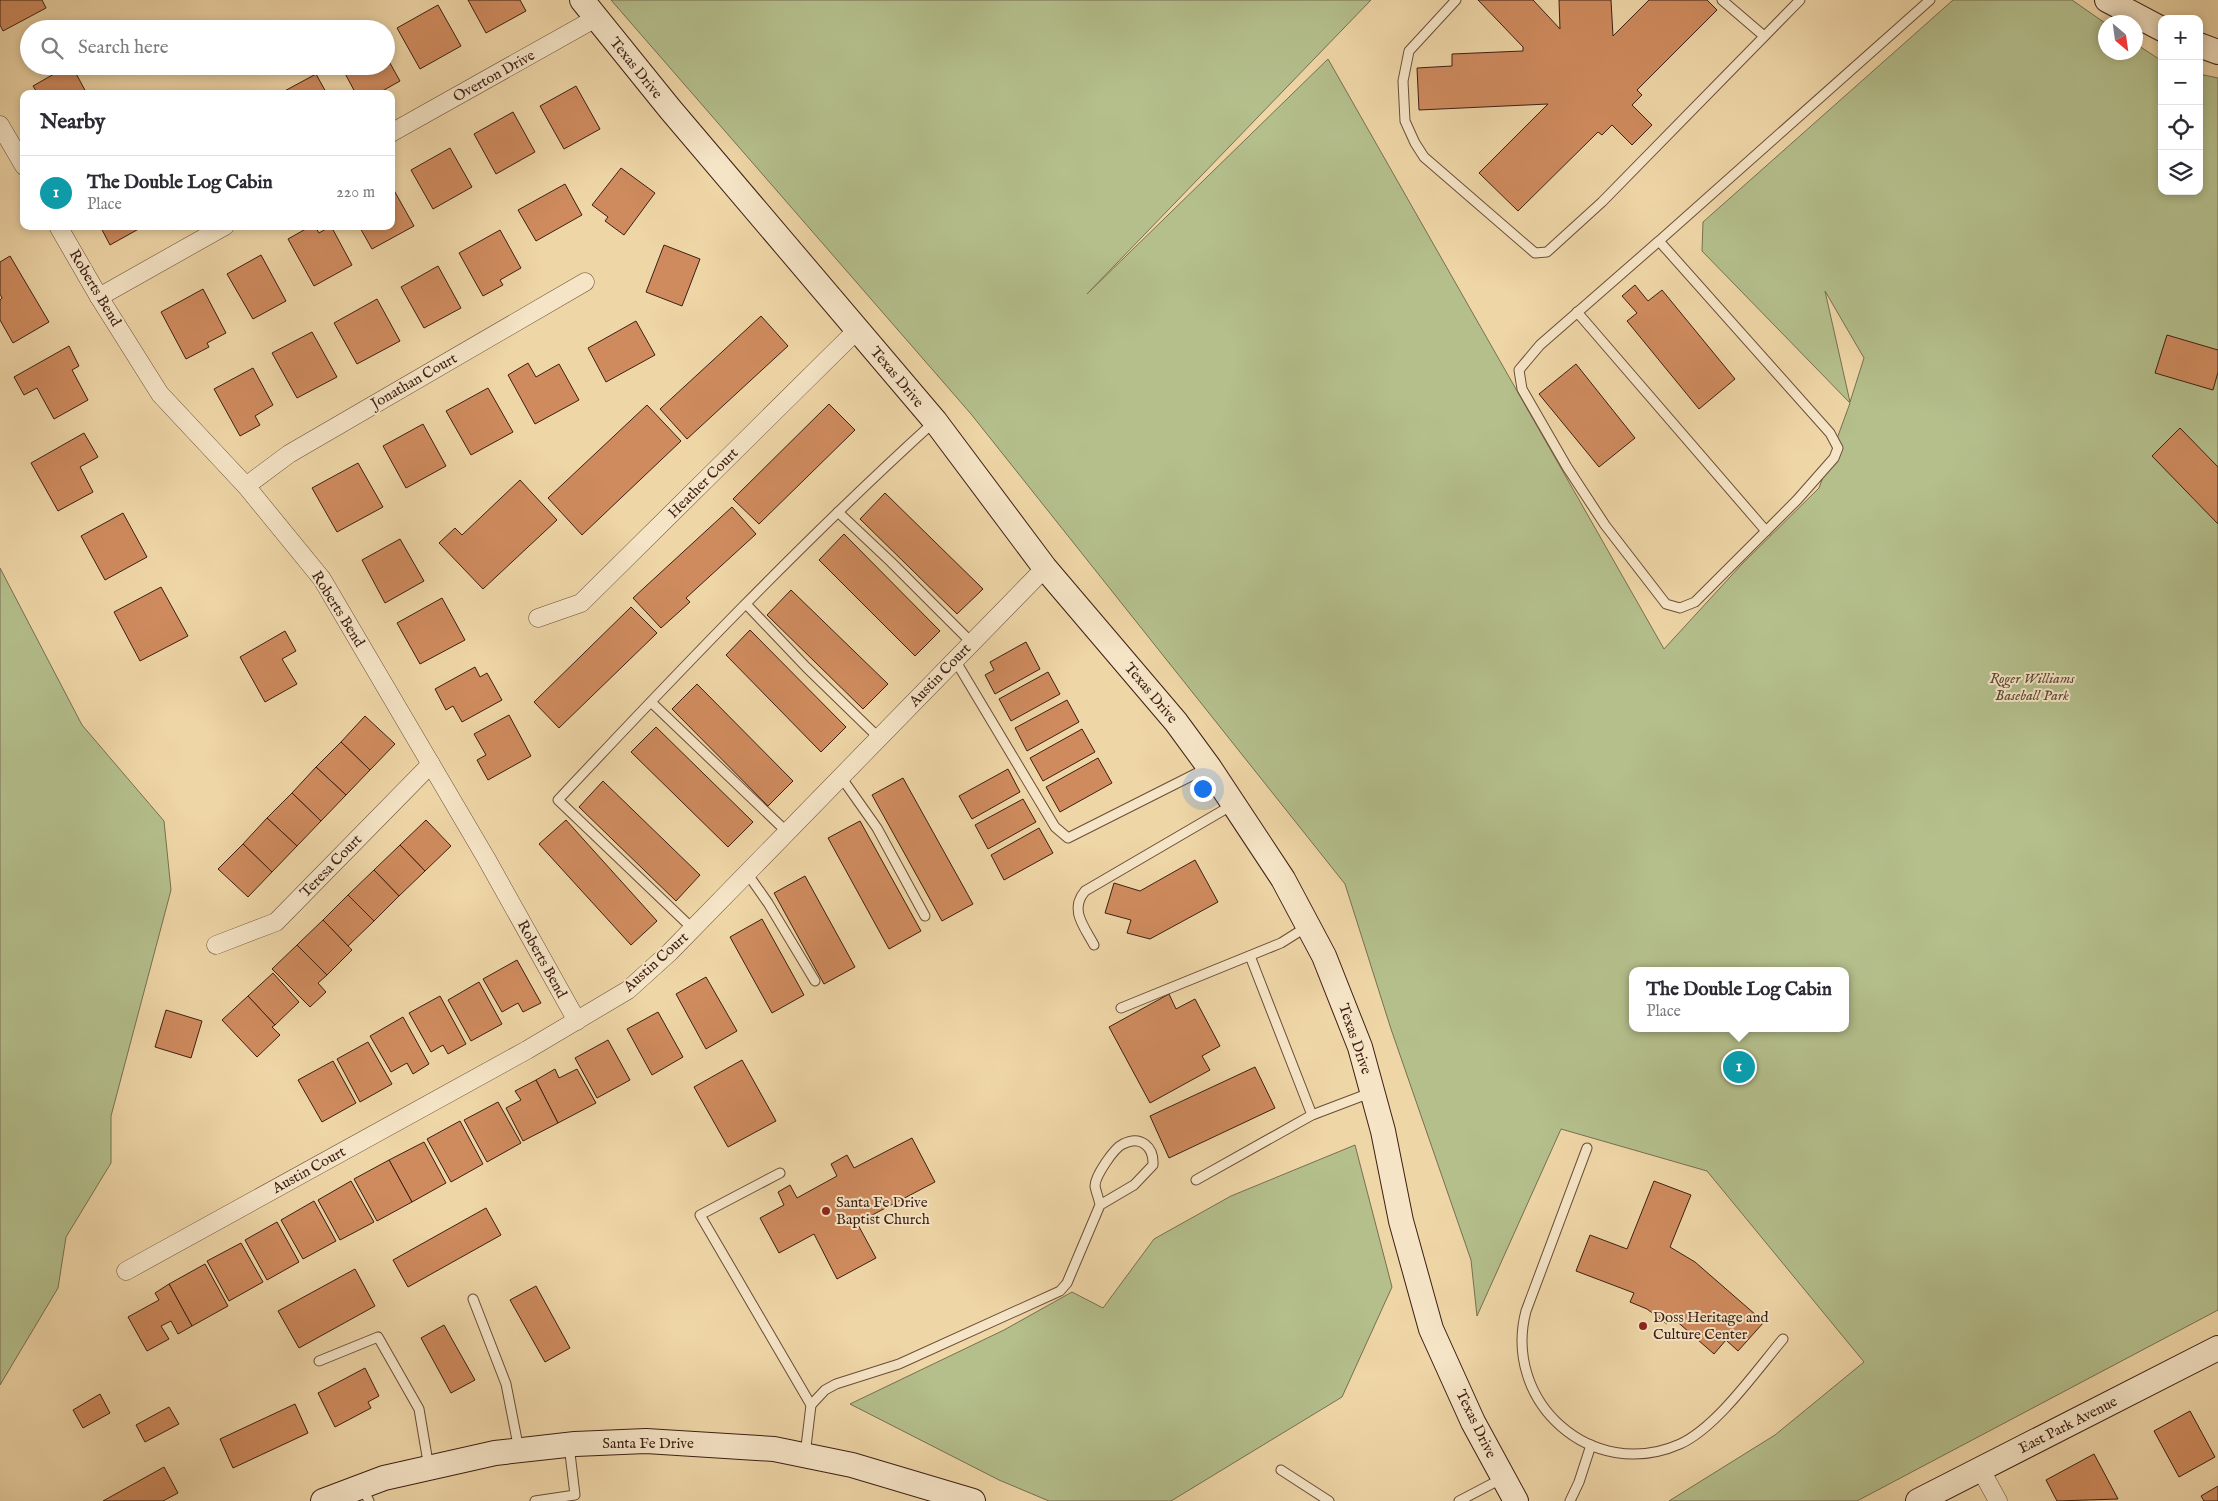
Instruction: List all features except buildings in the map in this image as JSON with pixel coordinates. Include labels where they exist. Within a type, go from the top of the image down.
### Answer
[{"type":"street","points":[[2107,0],[2158,27]]},
{"type":"street","name":"Overton Drive","points":[[395,130],[589,9]]},
{"type":"street","name":"Texas Drive","points":[[589,9],[676,117],[935,421],[1045,568],[1176,722],[1209,767],[1283,878],[1324,956],[1360,1047],[1383,1130],[1401,1221],[1431,1328],[1473,1422],[1516,1501]]},
{"type":"street","points":[[2203,46],[2218,52]]},
{"type":"street","points":[[0,125],[20,159]]},
{"type":"street","name":"Roberts Bend","points":[[60,230],[99,297],[160,394],[246,486],[322,579],[431,764],[577,1021]]},
{"type":"street","points":[[99,297],[218,230]]},
{"type":"street","name":"Jonathan Court","points":[[246,486],[289,454],[585,282]]},
{"type":"street","name":"Heather Court","points":[[538,618],[582,603],[857,330]]},
{"type":"street","name":"Austin Court","points":[[126,1271],[577,1021],[628,990],[693,929],[1045,568]]},
{"type":"street","name":"Teresa Court","points":[[216,945],[276,922],[431,764]]},
{"type":"street","name":"East Park Avenue","points":[[1918,1501],[2218,1348]]},
{"type":"street","name":"Santa Fe Drive","points":[[323,1501],[366,1494],[384,1478],[495,1454],[569,1445],[646,1441],[774,1449],[852,1465],[973,1501]]},
{"type":"street","points":[[1982,1470],[1998,1501]]},
{"type":"lane","points":[[1456,0],[1409,51],[1403,81],[1405,121],[1424,157],[1535,253],[1548,252],[1602,202],[1800,0]]},
{"type":"lane","points":[[1722,0],[1764,36]]},
{"type":"lane","points":[[1659,241],[1779,374],[1830,433],[1838,448],[1834,458],[1797,500],[1695,602],[1680,608],[1666,604],[1605,525],[1567,467],[1522,389],[1520,370],[1540,345],[1930,0]]},
{"type":"lane","points":[[1577,312],[1766,531]]},
{"type":"lane","points":[[693,929],[558,800],[746,604],[838,512],[935,421]]},
{"type":"lane","points":[[838,512],[972,643]]},
{"type":"lane","points":[[746,604],[806,667],[879,738]]},
{"type":"lane","points":[[955,660],[1055,827],[1068,838],[1209,767]]},
{"type":"lane","points":[[651,702],[787,832]]},
{"type":"lane","points":[[841,777],[876,828],[925,916]]},
{"type":"lane","points":[[1094,945],[1076,907],[1078,899],[1085,891],[1234,804]]},
{"type":"lane","points":[[747,873],[768,902],[815,981]]},
{"type":"lane","points":[[1121,1008],[1281,943],[1308,926]]},
{"type":"lane","points":[[1250,956],[1312,1115]]},
{"type":"lane","points":[[1196,1180],[1312,1115],[1373,1092]]},
{"type":"lane","points":[[805,1455],[811,1405],[825,1390],[836,1384],[899,1364],[1060,1290],[1067,1283],[1100,1205],[1134,1185],[1153,1165],[1154,1155],[1149,1146],[1138,1141],[1123,1144],[1114,1152],[1099,1175],[1095,1185],[1100,1205]]},
{"type":"lane","points":[[1587,1148],[1526,1311],[1521,1340],[1528,1379],[1541,1405],[1560,1427],[1591,1445],[1613,1452],[1642,1453],[1667,1449],[1689,1439],[1713,1422],[1783,1339]]},
{"type":"lane","points":[[780,1173],[700,1215],[811,1405]]},
{"type":"lane","points":[[473,1299],[506,1384],[519,1451]]},
{"type":"lane","points":[[319,1361],[378,1337],[419,1409],[429,1468]]},
{"type":"lane","points":[[536,1501],[574,1498],[569,1445]]},
{"type":"lane","points":[[1570,1501],[1579,1482],[1591,1445]]},
{"type":"lane","points":[[1281,1470],[1329,1501]]},
{"type":"lane","points":[[1459,1501],[1503,1478]]},
{"type":"green space","name":"Roger Williams Baseball Park","points":[[611,0],[1371,0],[1087,294],[1328,59],[1664,649],[1742,564],[1819,488],[1850,403],[1702,251],[1703,222],[1953,0],[2072,0],[2098,18],[2098,60],[2143,60],[2143,49],[2158,58],[2158,195],[2203,195],[2203,75],[2218,78],[2218,1310],[1857,1501],[1669,1501],[1775,1435],[1864,1362],[1707,1171],[1561,1129],[1477,1316],[1471,1260],[1391,1029],[1345,884],[971,414]],"holes":[[[1825,291],[1864,358],[1850,402]]]},
{"type":"green space","points":[[0,568],[82,725],[164,821],[171,890],[111,1116],[111,1163],[66,1237],[58,1288],[0,1385]]},
{"type":"green space","points":[[1355,1145],[1392,1287],[1342,1397],[1171,1501],[1049,1501],[999,1480],[850,1404],[1004,1330],[1072,1292],[1103,1308],[1154,1239],[1231,1196]]},
{"type":"place","name":"The Double Log Cabin","points":[[1739,1067]]},
{"type":"place","name":"Santa Fe Drive Baptist Church","points":[[826,1211]]},
{"type":"place","name":"Doss Heritage and Culture Center","points":[[1643,1326]]}]
